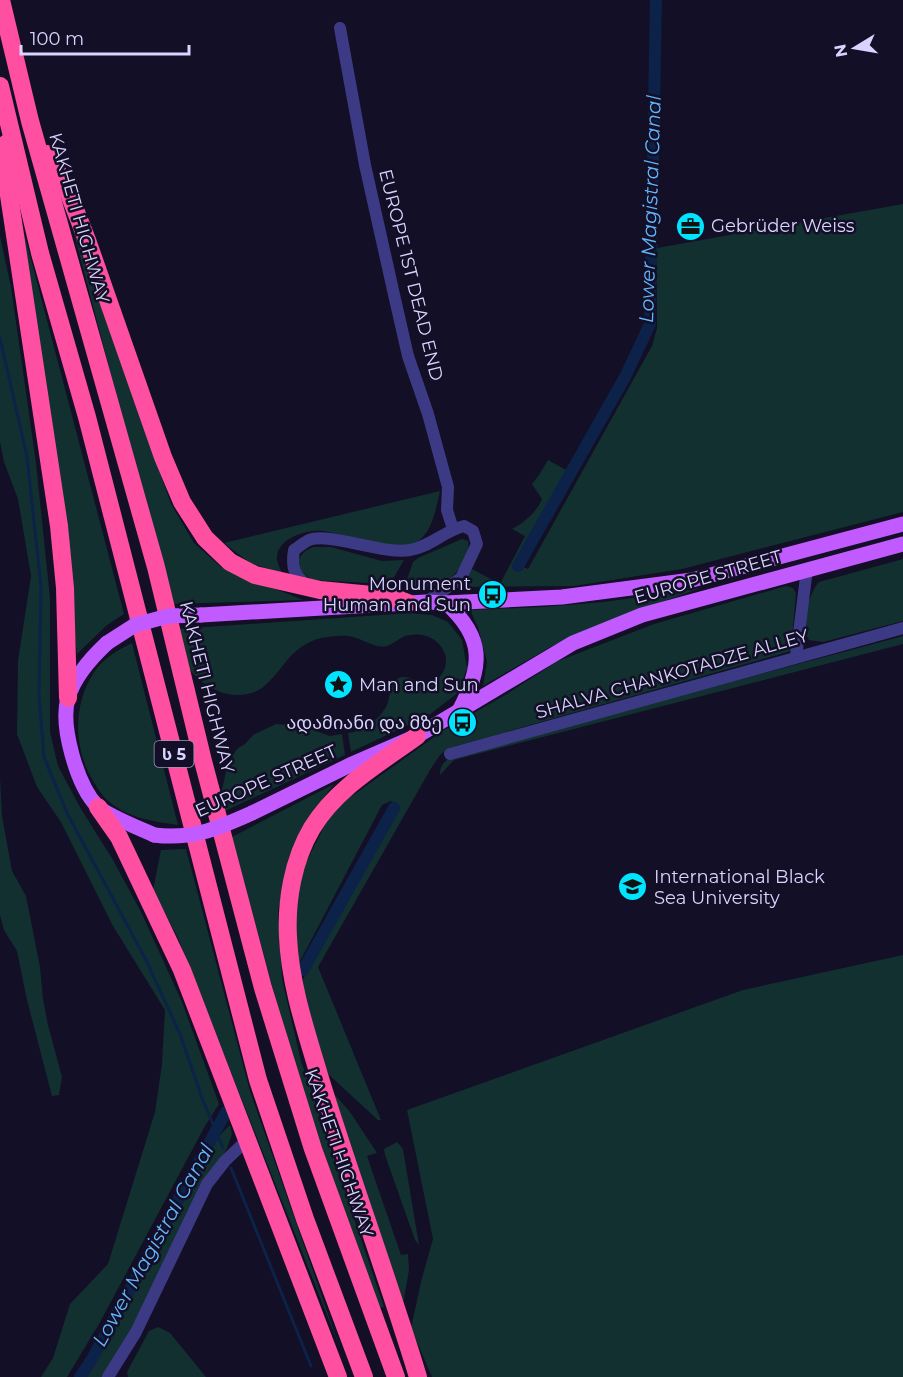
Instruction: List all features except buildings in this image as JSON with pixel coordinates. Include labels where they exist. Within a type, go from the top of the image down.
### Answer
[{"type":"highway","name":"KAKHETI HIGHWAY","points":[[1,0],[30,121],[153,556],[203,760],[263,988],[313,1149],[396,1377]]},
{"type":"highway","name":"ს 5","points":[[0,86],[40,253],[93,440],[258,1080],[305,1219],[364,1377]]},
{"type":"highway","points":[[30,121],[69,194],[163,457],[182,502],[205,538],[230,562],[255,575],[320,590],[393,597],[417,602]]},
{"type":"highway","points":[[9,123],[7,182],[47,446],[64,578],[68,698]]},
{"type":"highway","points":[[417,736],[335,797],[312,829],[302,848],[290,891],[288,938],[295,987],[320,1075],[418,1377]]},
{"type":"highway","points":[[98,807],[119,837],[182,970],[338,1377]]},
{"type":"highway","points":[[376,1326],[418,1377]]},
{"type":"main road","name":"EUROPE STREET","points":[[903,524],[692,580],[562,597],[446,603],[417,602],[168,616],[135,625],[107,643],[86,664],[68,698],[69,743],[76,769],[87,792],[98,807],[154,835],[176,838],[210,832],[350,765],[417,736],[457,714],[514,677],[583,639],[642,615],[903,544]]},
{"type":"main road","points":[[446,603],[461,616],[467,625],[477,654],[476,674],[457,714]]},
{"type":"street","name":"EUROPE 1ST DEAD END","points":[[340,27],[365,165],[408,356],[428,414],[448,487],[447,510],[453,529]]},
{"type":"street","points":[[308,586],[294,573],[292,563],[294,550],[310,539],[325,538],[408,551],[430,544],[453,529],[464,526],[473,531],[477,544],[461,578],[417,602]]},
{"type":"street","points":[[796,657],[807,569]]},
{"type":"street","name":"SHALVA CHANKOTADZE ALLEY","points":[[450,754],[903,628]]},
{"type":"street","points":[[108,1377],[136,1332],[207,1184],[225,1161],[247,1140]]},
{"type":"green space","points":[[903,204],[903,512],[682,569],[574,586],[462,587],[472,569],[500,584],[525,536],[512,529],[530,517],[542,499],[532,484],[548,460],[568,471],[516,564],[528,569],[652,346],[657,328],[657,248]]},
{"type":"green space","points":[[70,218],[171,504],[194,543],[221,567],[303,600],[171,604]]},
{"type":"green space","points":[[22,225],[124,614],[107,625],[77,654]]},
{"type":"green space","points":[[0,236],[11,287],[36,463],[50,598],[50,732],[58,766],[141,912],[182,1002],[219,1104],[99,1324],[67,1377],[41,1377],[53,1358],[70,1304],[108,1264],[155,1112],[162,1064],[165,1010],[113,926],[61,822],[37,787],[17,734],[18,661],[31,576],[18,499],[4,462],[0,442]]},
{"type":"green space","points":[[440,491],[429,528],[414,543],[382,544],[323,531],[308,532],[293,537],[281,546],[277,560],[282,573],[250,563],[224,543]]},
{"type":"green space","points":[[462,539],[468,541],[467,556],[459,570],[447,580],[433,586],[405,585],[413,562]]},
{"type":"green space","points":[[313,547],[331,547],[382,561],[404,560],[390,584],[311,580],[298,568],[298,564],[301,555]]},
{"type":"green space","points":[[903,559],[903,621],[823,642],[809,640],[806,634],[805,619],[812,594],[819,582]]},
{"type":"green space","points":[[786,586],[793,588],[796,593],[791,651],[449,748],[440,755],[318,967],[381,1120],[378,1120],[328,1074],[302,981],[398,807],[391,801],[382,805],[298,965],[294,935],[299,876],[327,821],[345,801],[444,730],[507,694],[558,661],[654,624]]},
{"type":"green space","points":[[701,588],[609,621],[552,646],[483,686],[487,662],[478,627],[470,610],[604,602]]},
{"type":"green space","points":[[410,613],[432,615],[448,622],[462,640],[467,668],[459,692],[429,715],[351,752],[348,733],[365,728],[379,717],[388,703],[395,680],[406,677],[426,684],[431,683],[442,674],[446,664],[445,654],[433,639],[422,635],[409,635],[383,647],[348,636],[321,638],[301,647],[262,688],[252,693],[231,695],[210,687],[193,674],[185,661],[177,629]]},
{"type":"green space","points":[[903,636],[903,644],[454,760],[440,775],[443,764],[454,756]]},
{"type":"green space","points":[[132,643],[178,825],[140,818],[122,811],[97,788],[82,757],[78,728],[79,713],[87,684],[103,662]]},
{"type":"green space","points":[[276,724],[302,726],[330,736],[342,734],[345,755],[225,811],[221,794],[228,762],[238,748],[253,735]]},
{"type":"green space","points":[[0,777],[2,816],[12,871],[26,896],[40,967],[48,1025],[62,1077],[59,1095],[52,1096],[17,951],[4,930],[0,915]]},
{"type":"green space","points":[[334,784],[306,822],[288,860],[278,911],[282,979],[301,1061],[384,1307],[377,1308],[292,1060],[232,837]]},
{"type":"green space","points":[[186,849],[250,1091],[340,1348],[178,938],[153,890],[161,850]]},
{"type":"green space","points":[[903,955],[903,1377],[432,1377],[411,1328],[433,1239],[407,1110],[743,990]]},
{"type":"green space","points":[[327,1086],[350,1112],[377,1153],[367,1156],[401,1255],[408,1254],[409,1270],[403,1304]]},
{"type":"green space","points":[[230,1125],[232,1134],[227,1148],[114,1361],[102,1377],[87,1377],[219,1136]]},
{"type":"green space","points":[[397,1142],[403,1149],[419,1245],[415,1240],[385,1155],[384,1149]]},
{"type":"green space","points":[[158,1327],[170,1333],[206,1377],[128,1377],[127,1372],[149,1331]]},
{"type":"waterway","name":"Lower Magistral Canal","points":[[518,566],[625,377],[650,324],[656,0]]},
{"type":"waterway","points":[[0,338],[27,457],[41,586],[39,695],[44,757],[68,815],[146,960],[180,1034],[202,1098],[223,1148]]},
{"type":"waterway","name":"Lower Magistral Canal","points":[[303,970],[394,808]]},
{"type":"waterway","name":"Lower Magistral Canal","points":[[80,1377],[92,1359],[226,1112]]},
{"type":"waterway","points":[[231,1168],[311,1366]]},
{"type":"place","name":"Gebrüder Weiss","points":[[690,226]]},
{"type":"place","name":"Monument Human and Sun","points":[[492,594]]},
{"type":"place","name":"Man and Sun","points":[[338,685]]},
{"type":"place","name":"ადამიანი და მზე","points":[[463,723]]},
{"type":"place","name":"International Black Sea University","points":[[633,887]]}]
